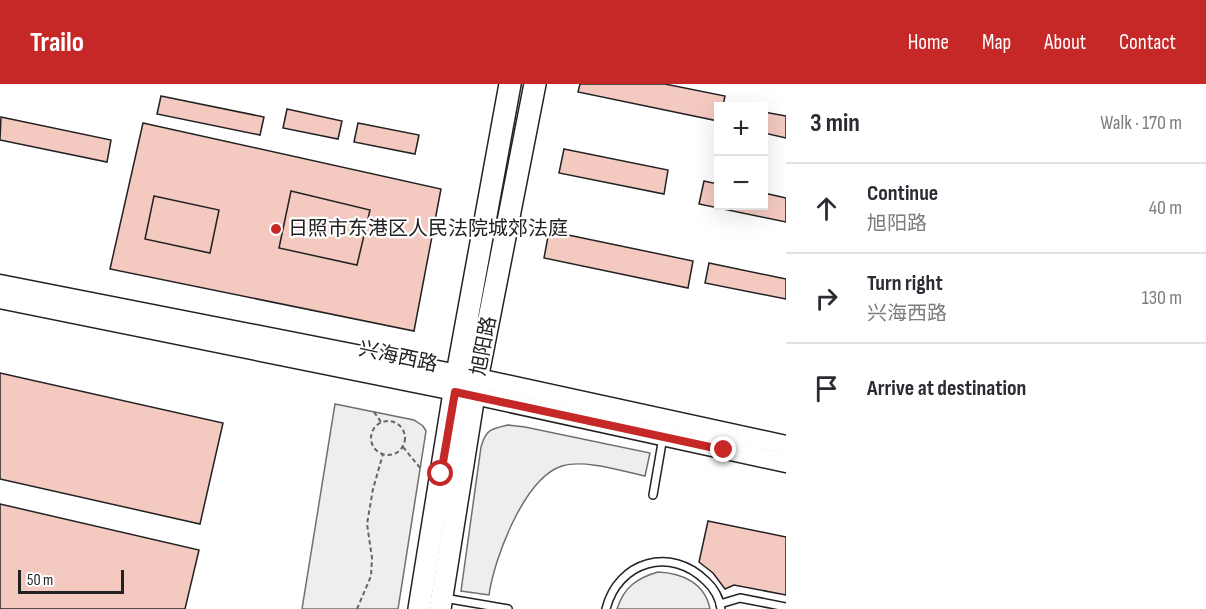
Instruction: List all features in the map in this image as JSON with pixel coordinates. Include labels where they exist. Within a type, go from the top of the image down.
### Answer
[{"type":"main road","name":"旭阳路","points":[[441,603],[466,385],[510,84]]},
{"type":"main road","name":"旭阳路","points":[[418,609],[466,385],[535,84]]},
{"type":"main road","name":"兴海西路","points":[[0,284],[466,385],[663,437],[786,463]]},
{"type":"main road","name":"兴海西路","points":[[0,299],[786,445]]},
{"type":"lane","points":[[653,495],[663,437]]},
{"type":"lane","points":[[606,609],[613,590],[625,575],[641,566],[659,561],[679,563],[697,572],[711,586],[721,606],[740,598],[786,607]]},
{"type":"lane","points":[[441,603],[508,609]]},
{"type":"path","points":[[374,412],[381,422]]},
{"type":"path","points":[[392,421],[401,426],[405,436],[403,447],[394,453],[383,454],[378,451],[372,441],[373,430],[381,422],[392,421]]},
{"type":"path","points":[[403,447],[421,469]]},
{"type":"path","points":[[357,609],[371,576],[372,558],[368,524],[373,489],[383,454]]},
{"type":"shaded area","points":[[335,404],[414,420],[426,431],[398,609],[302,609]]},
{"type":"shaded area","points":[[508,425],[650,453],[645,476],[603,466],[581,464],[562,466],[548,474],[535,486],[513,522],[497,561],[489,595],[461,591],[481,447],[487,433]]},
{"type":"shaded area","points":[[658,572],[684,577],[691,581],[703,592],[710,609],[617,609],[623,595],[632,584]]},
{"type":"building","points":[[580,84],[665,84],[725,96],[724,102],[714,102],[714,120],[578,92]]},
{"type":"building","points":[[161,96],[264,117],[260,135],[157,114]]},
{"type":"building","points":[[287,109],[342,121],[338,139],[283,128]]},
{"type":"building","points":[[768,113],[786,116],[786,138],[768,134]]},
{"type":"building","points":[[1,117],[111,140],[107,162],[0,140]]},
{"type":"building","name":"日照市东港区人民法院城郊法庭","points":[[143,123],[441,189],[414,331],[110,269]]},
{"type":"building","points":[[358,123],[419,135],[415,154],[354,142]]},
{"type":"building","points":[[564,149],[668,170],[664,194],[559,173]]},
{"type":"building","points":[[704,181],[714,183],[714,207],[699,204]]},
{"type":"building","points":[[291,191],[370,210],[357,265],[279,248]]},
{"type":"building","points":[[768,194],[786,198],[786,222],[728,210],[768,210]]},
{"type":"building","points":[[154,196],[219,210],[210,253],[145,239]]},
{"type":"building","points":[[549,231],[693,261],[688,288],[544,258]]},
{"type":"building","points":[[709,263],[786,279],[786,299],[705,283]]},
{"type":"building","points":[[0,373],[223,423],[200,524],[0,479]]},
{"type":"building","points":[[0,504],[199,550],[185,609],[0,609]]},
{"type":"building","points":[[708,521],[786,537],[786,595],[734,585],[725,589],[713,573],[699,562]]},
{"type":"place","name":"日照市东港区人民法院城郊法庭","points":[[276,229]]},
{"type":"route","points":[[441,474],[455,392],[724,450]]}]
